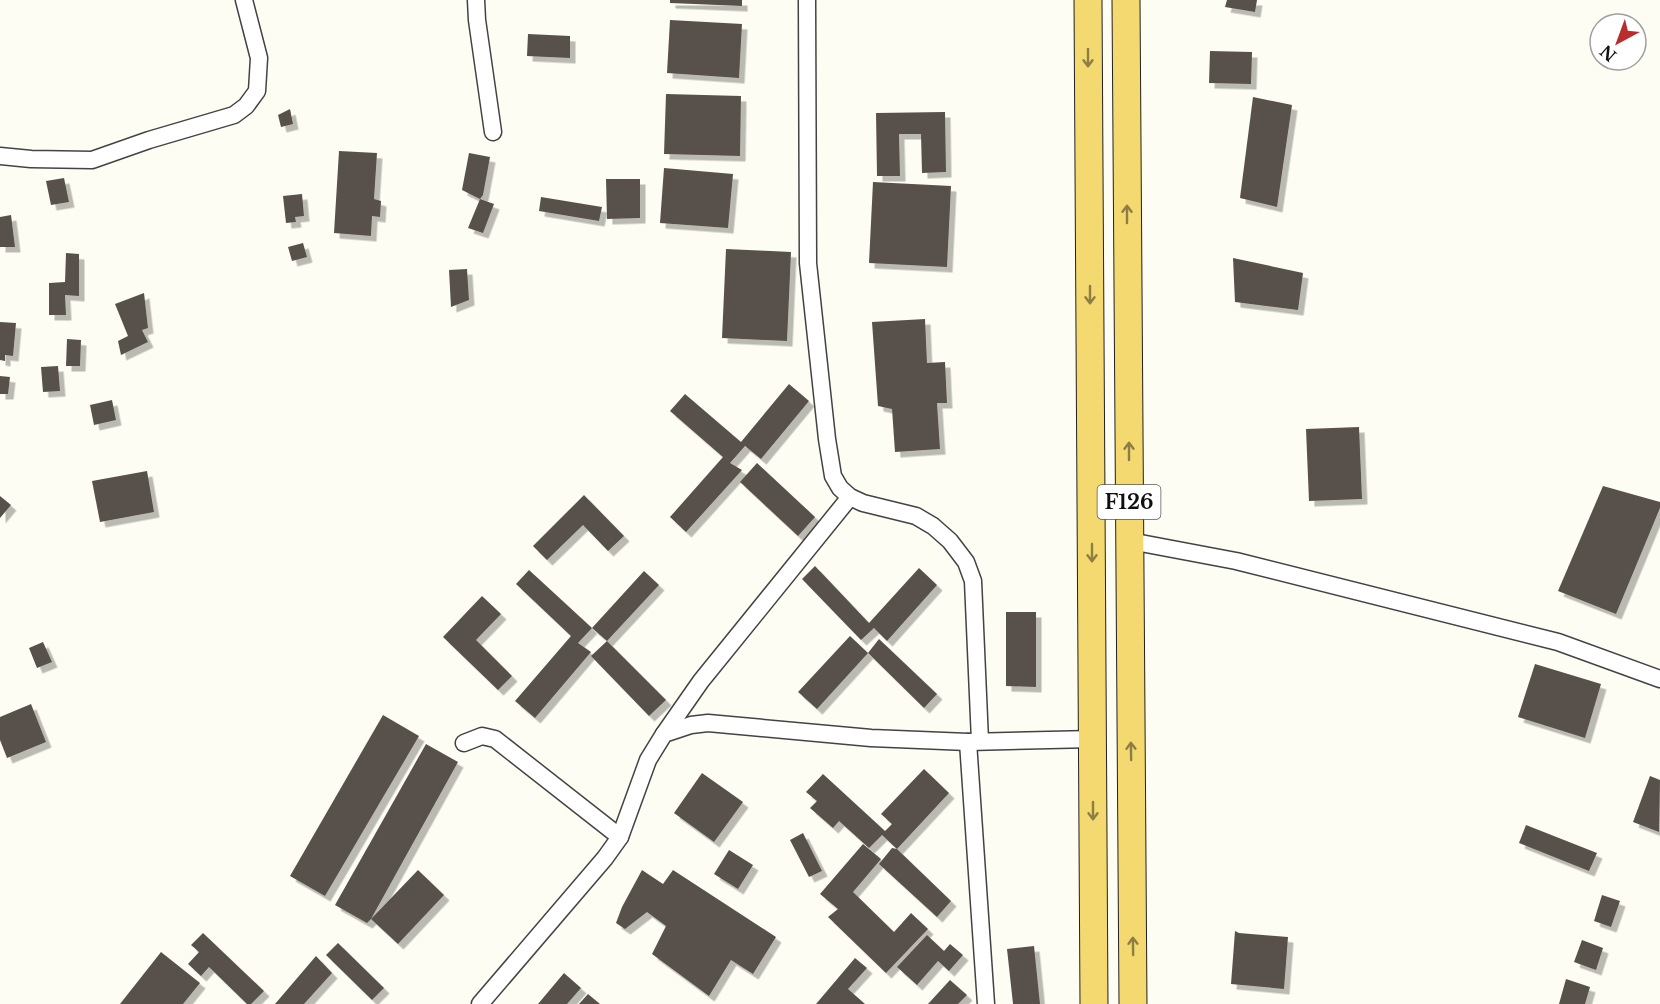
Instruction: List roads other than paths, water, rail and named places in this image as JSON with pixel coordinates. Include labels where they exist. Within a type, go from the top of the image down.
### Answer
[{"type":"main road","name":"F126","points":[[1088,0],[1094,1004]]},
{"type":"main road","name":"F126","points":[[1126,0],[1133,1004]]},
{"type":"main road","points":[[1090,259],[1128,257]]},
{"type":"street","points":[[0,156],[92,160],[234,115],[246,106],[257,91],[259,58],[244,0]]},
{"type":"street","points":[[476,0],[494,132]]},
{"type":"street","points":[[807,0],[808,263],[833,476],[840,488],[850,497],[863,503],[916,516],[933,526],[950,541],[966,562],[973,581],[974,741],[986,1004]]},
{"type":"street","points":[[480,1004],[605,858],[620,837],[648,760],[664,734],[700,681],[850,497]]},
{"type":"street","points":[[1130,541],[1236,561],[1558,642],[1660,679]]},
{"type":"street","points":[[664,734],[690,725],[708,723],[870,738],[974,741],[1093,739]]},
{"type":"street","points":[[464,743],[482,736],[495,739],[620,837]]}]
